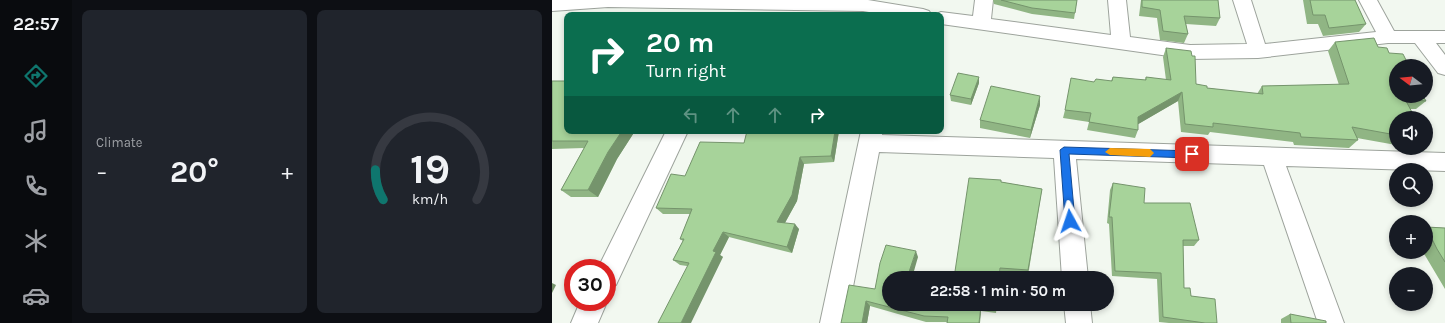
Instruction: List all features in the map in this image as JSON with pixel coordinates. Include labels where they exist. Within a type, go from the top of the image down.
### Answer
[{"type":"street","points":[[552,5],[609,0],[738,6],[864,2],[897,12]]},
{"type":"street","points":[[981,24],[984,0]]},
{"type":"street","points":[[1117,0],[1121,42]]},
{"type":"street","points":[[1242,0],[1258,51]]},
{"type":"street","points":[[1368,0],[1388,37]]},
{"type":"street","points":[[944,18],[1190,52],[1258,51],[1388,37],[1445,37]]},
{"type":"street","points":[[1420,37],[1445,68]]},
{"type":"street","points":[[615,259],[676,134]]},
{"type":"street","points":[[833,323],[870,137],[1064,150],[1445,162]]},
{"type":"street","points":[[1064,150],[1074,271]]},
{"type":"street","points":[[1272,157],[1331,323]]},
{"type":"street","points":[[584,323],[590,311]]},
{"type":"street","points":[[1078,311],[1079,323]]},
{"type":"building","points":[[1001,0],[1077,0],[1075,13],[1032,8]]},
{"type":"building","points":[[1142,0],[1218,0],[1220,18],[1184,16],[1188,34],[1163,31],[1160,10],[1142,7]]},
{"type":"building","points":[[1310,0],[1355,0],[1366,24],[1329,28],[1325,15],[1313,15]]},
{"type":"building","points":[[1374,38],[1378,47],[1387,48],[1389,53],[1403,54],[1406,59],[1389,59],[1389,103],[1407,103],[1411,111],[1389,111],[1389,134],[1352,127],[1358,140],[1301,137],[1300,133],[1213,123],[1213,127],[1185,124],[1182,92],[1138,117],[1138,130],[1089,122],[1091,113],[1065,110],[1071,78],[1094,82],[1096,79],[1112,81],[1113,77],[1146,80],[1146,77],[1171,80],[1166,48],[1191,51],[1192,56],[1195,56],[1196,84],[1207,86],[1207,88],[1263,94],[1262,86],[1349,84],[1335,42]]},
{"type":"building","points":[[958,73],[979,77],[971,99],[950,95]]},
{"type":"building","points":[[552,81],[564,81],[564,134],[620,134],[608,152],[588,190],[561,190],[588,141],[552,141]]},
{"type":"building","points":[[991,86],[1040,96],[1031,130],[980,120]]},
{"type":"building","points":[[746,134],[835,134],[831,156],[800,157],[792,195],[777,222],[795,224],[787,247],[723,232],[713,251],[716,252],[681,323],[658,323],[689,263],[673,260],[684,239],[680,239],[692,209],[656,208],[671,174],[685,176],[700,142],[744,143]]},
{"type":"building","points":[[969,178],[1001,180],[1001,182],[1042,189],[1028,270],[1000,268],[1000,271],[955,271]]},
{"type":"building","points":[[1113,183],[1145,188],[1144,203],[1190,203],[1199,240],[1183,240],[1184,288],[1190,288],[1191,296],[1215,299],[1217,323],[1205,323],[1163,317],[1161,273],[1115,271],[1112,217],[1109,217]]},
{"type":"building","points":[[1433,227],[1445,228],[1445,262],[1433,241]]},
{"type":"building","points":[[886,245],[916,251],[909,271],[882,271],[882,305],[866,301],[862,323],[841,323],[849,285],[875,289],[880,263]]},
{"type":"building","points":[[905,311],[980,311],[979,323],[947,323],[948,317],[924,316]]},
{"type":"building","points":[[1290,314],[1326,321],[1326,323],[1291,323]]},
{"type":"slow traffic","points":[[1110,152],[1150,153]]},
{"type":"route","points":[[1070,221],[1064,150],[1192,154]]}]
